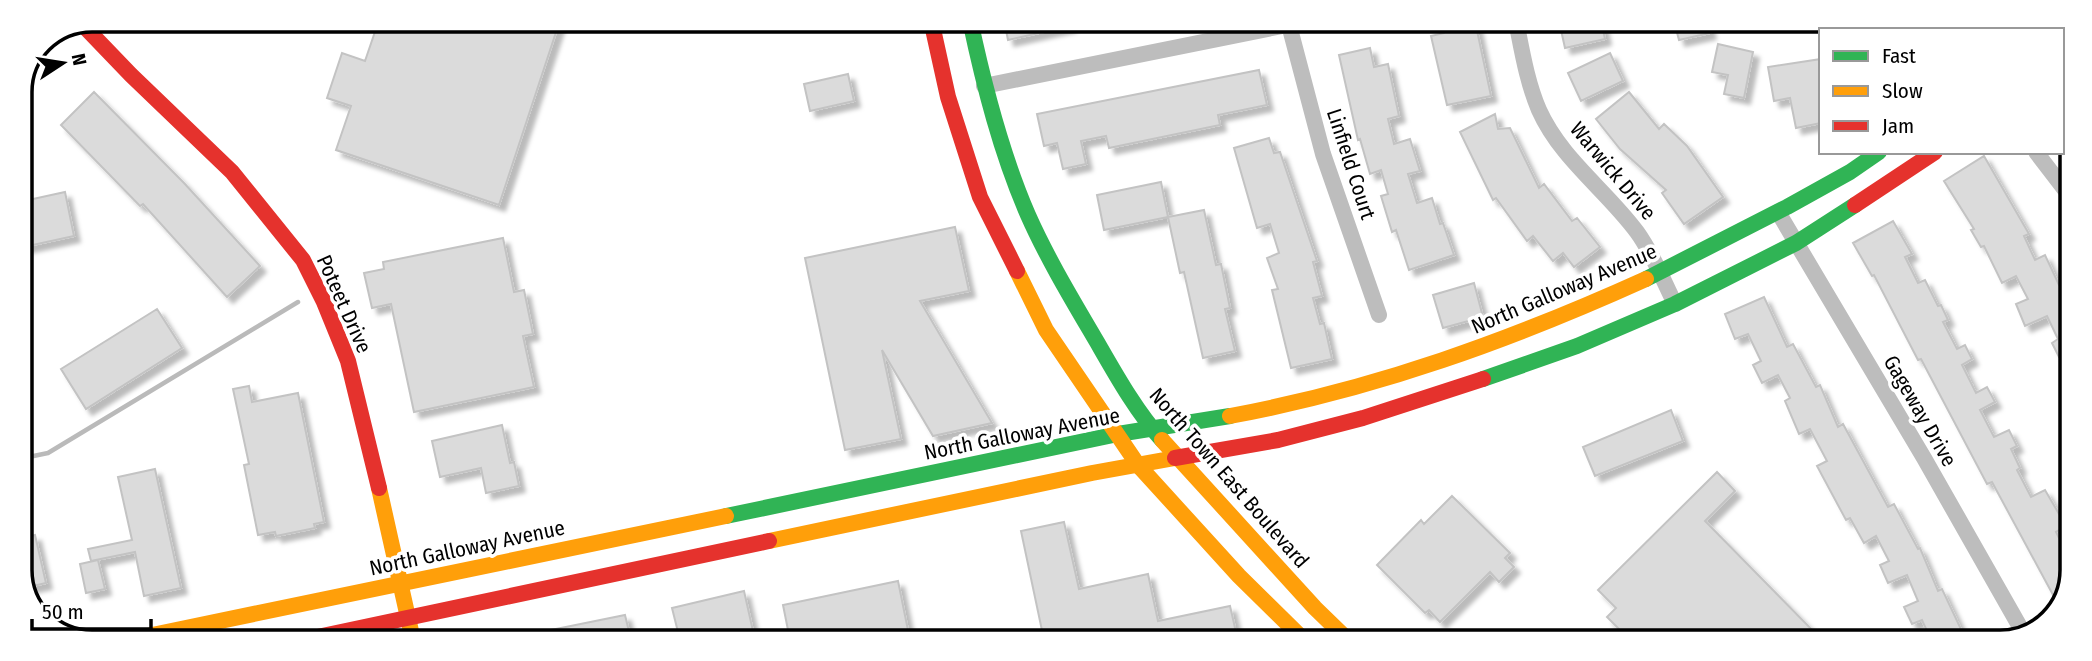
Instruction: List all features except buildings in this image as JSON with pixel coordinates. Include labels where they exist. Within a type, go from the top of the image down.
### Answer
[{"type":"main road","name":"Poteet Drive","points":[[90,32],[232,172],[303,260],[348,361],[370,444],[411,630]]},
{"type":"main road","name":"North Town East Boulevard","points":[[934,32],[948,97],[980,197],[1012,223],[1079,312],[1153,430],[1338,630]]},
{"type":"main road","name":"North Town East Boulevard","points":[[973,32],[998,133],[1012,223],[1046,331],[1138,465],[1239,576],[1294,630]]},
{"type":"main road","name":"North Galloway Avenue","points":[[351,630],[408,618],[633,553],[849,507],[1118,434],[1153,430],[1294,403],[1435,365],[1586,306],[1659,273],[1778,212],[1850,172],[1876,154]]},
{"type":"main road","name":"North Galloway Avenue","points":[[209,630],[401,584],[633,553],[849,507],[1181,459],[1278,440],[1363,418],[1577,346],[1675,304],[1796,243],[1932,154]]},
{"type":"main road","points":[[1435,365],[1445,392]]},
{"type":"main road","points":[[1324,630],[1331,623]]},
{"type":"street","points":[[984,86],[1254,32]]},
{"type":"street","name":"Linfield Court","points":[[1291,32],[1322,154],[1379,315]]},
{"type":"street","name":"Warwick Drive","points":[[1518,32],[1530,83],[1540,111],[1585,176],[1638,232],[1675,304]]},
{"type":"street","points":[[2038,154],[2060,183]]},
{"type":"street","name":"Gageway Drive","points":[[1778,212],[1924,458],[2020,626]]},
{"type":"waterway","points":[[32,456],[48,453],[298,302]]},
{"type":"traffic: fast","points":[[973,32],[994,119],[1028,215],[1043,247],[1119,380],[1162,440]]},
{"type":"traffic: fast","points":[[1646,279],[1787,207],[1850,172],[1876,154]]},
{"type":"traffic: fast","points":[[1483,379],[1577,346],[1675,304],[1796,243],[1855,205]]},
{"type":"traffic: fast","points":[[726,516],[1118,434],[1230,416]]},
{"type":"traffic: slow","points":[[1017,271],[1046,330],[1138,465],[1239,576],[1294,630]]},
{"type":"traffic: slow","points":[[1230,416],[1338,392],[1442,360],[1545,322],[1646,279]]},
{"type":"traffic: slow","points":[[1162,440],[1338,630]]},
{"type":"traffic: slow","points":[[769,541],[1175,458]]},
{"type":"traffic: slow","points":[[379,488],[411,630]]},
{"type":"traffic: slow","points":[[176,630],[726,516]]},
{"type":"traffic: jam","points":[[90,32],[232,172],[303,260],[348,361],[379,488]]},
{"type":"traffic: jam","points":[[934,32],[948,97],[980,197],[1017,271]]},
{"type":"traffic: jam","points":[[1855,205],[1932,154]]},
{"type":"traffic: jam","points":[[1175,458],[1278,440],[1363,418],[1483,379]]},
{"type":"traffic: jam","points":[[350,630],[769,541]]}]
